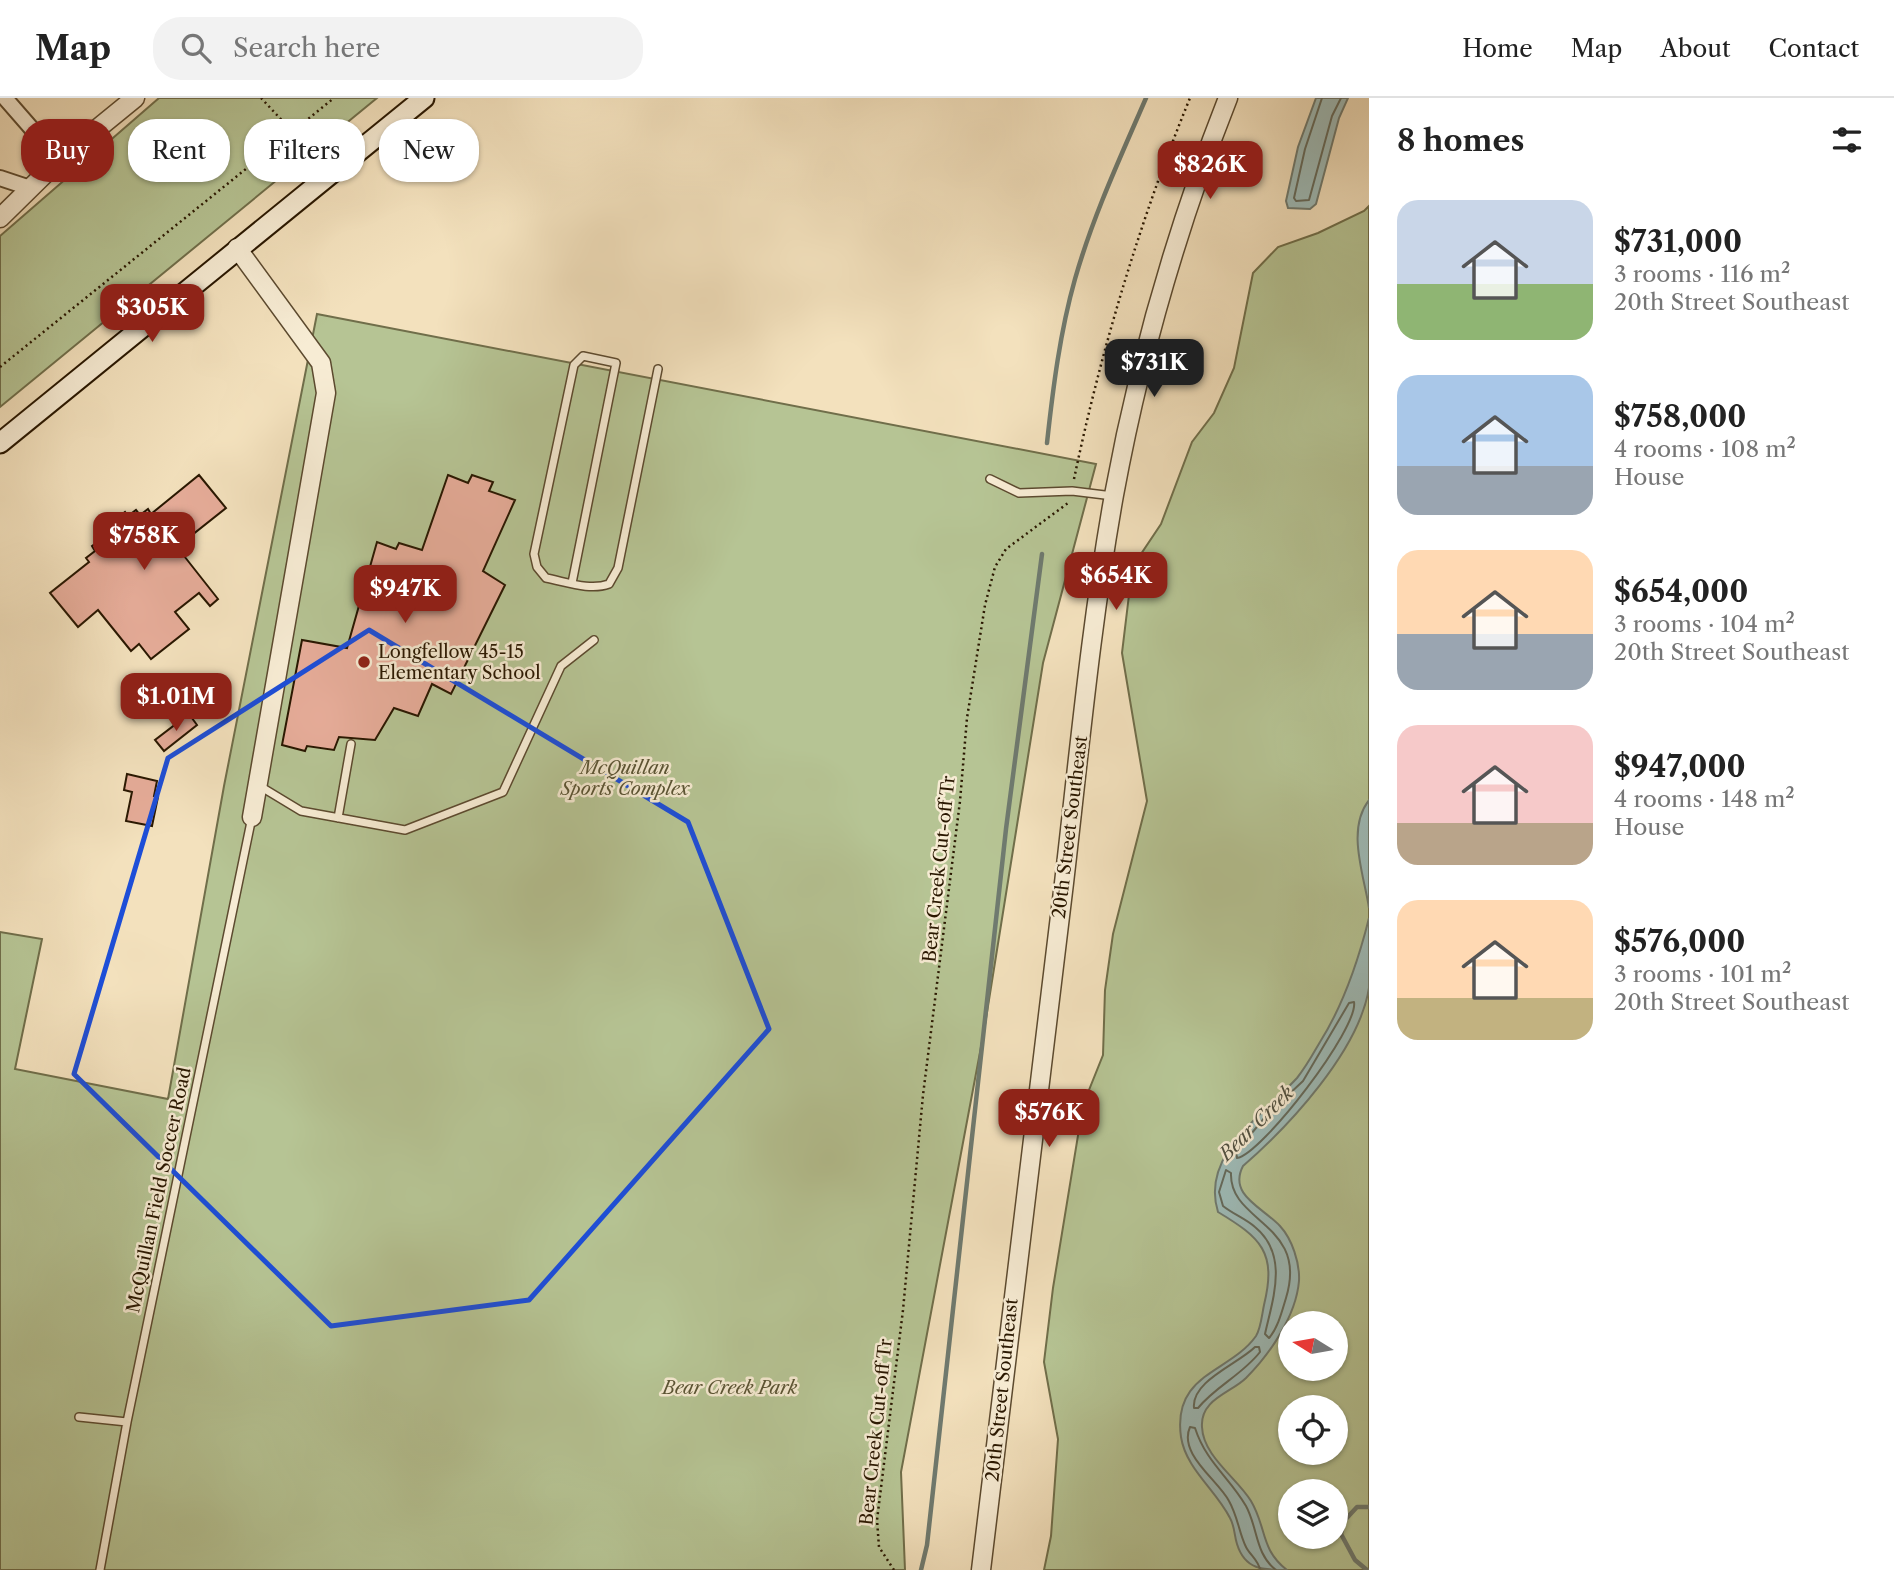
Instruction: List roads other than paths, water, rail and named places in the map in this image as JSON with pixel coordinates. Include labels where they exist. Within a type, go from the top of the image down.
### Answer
[{"type":"main road","points":[[0,443],[424,98]]},
{"type":"street","points":[[5,98],[23,119]]},
{"type":"street","points":[[109,119],[135,98]]},
{"type":"street","name":"20th Street Southeast","points":[[981,1570],[1022,1202],[1114,497],[1161,293],[1190,198],[1228,98]]},
{"type":"street","points":[[0,178],[30,188]]},
{"type":"street","points":[[0,218],[36,182]]},
{"type":"street","points":[[237,248],[321,363],[326,393],[252,817]]},
{"type":"lane","points":[[572,583],[616,363],[583,356],[574,365],[534,554],[537,567],[546,578],[597,588],[609,584],[618,568],[657,369]]},
{"type":"lane","points":[[990,479],[1019,493],[1072,491],[1114,497]]},
{"type":"lane","points":[[258,784],[301,811],[405,830],[503,792],[561,666],[594,640]]},
{"type":"lane","points":[[338,818],[351,744]]},
{"type":"lane","name":"McQuillan Field Soccer Road","points":[[100,1570],[127,1422],[252,817]]},
{"type":"lane","points":[[79,1417],[127,1422]]},
{"type":"water","points":[[1316,98],[1348,98],[1339,118],[1316,204],[1310,209],[1288,208],[1286,201],[1298,147]]},
{"type":"water","points":[[1369,800],[1369,908],[1358,852],[1358,838],[1362,812]]},
{"type":"water","name":"Bear Creek","points":[[1369,918],[1369,988],[1363,1012],[1352,1037],[1320,1086],[1281,1130],[1243,1166],[1240,1176],[1243,1193],[1280,1226],[1288,1238],[1299,1274],[1292,1311],[1278,1311],[1278,1337],[1273,1346],[1246,1378],[1211,1403],[1203,1417],[1202,1427],[1208,1448],[1251,1501],[1272,1554],[1287,1570],[1263,1569],[1250,1564],[1240,1553],[1230,1518],[1195,1469],[1181,1437],[1181,1416],[1185,1399],[1205,1376],[1245,1348],[1256,1336],[1268,1287],[1266,1259],[1262,1248],[1245,1230],[1218,1212],[1215,1191],[1218,1172],[1226,1154],[1252,1122],[1297,1078],[1329,1028],[1360,951]]},
{"type":"waterway","points":[[1047,443],[1061,340],[1075,279],[1099,210],[1146,98]]},
{"type":"waterway","points":[[921,1570],[927,1545],[1006,829],[1042,554]]},
{"type":"waterway","points":[[1367,1570],[1355,1560],[1341,1534],[1344,1521],[1357,1507],[1369,1507]]},
{"type":"place","name":"Longfellow 45-15 Elementary School","points":[[364,662]]},
{"type":"park label","name":"McQuillan Sports Complex","points":[[625,778]]},
{"type":"park label","name":"Bear Creek Park","points":[[730,1388]]}]
